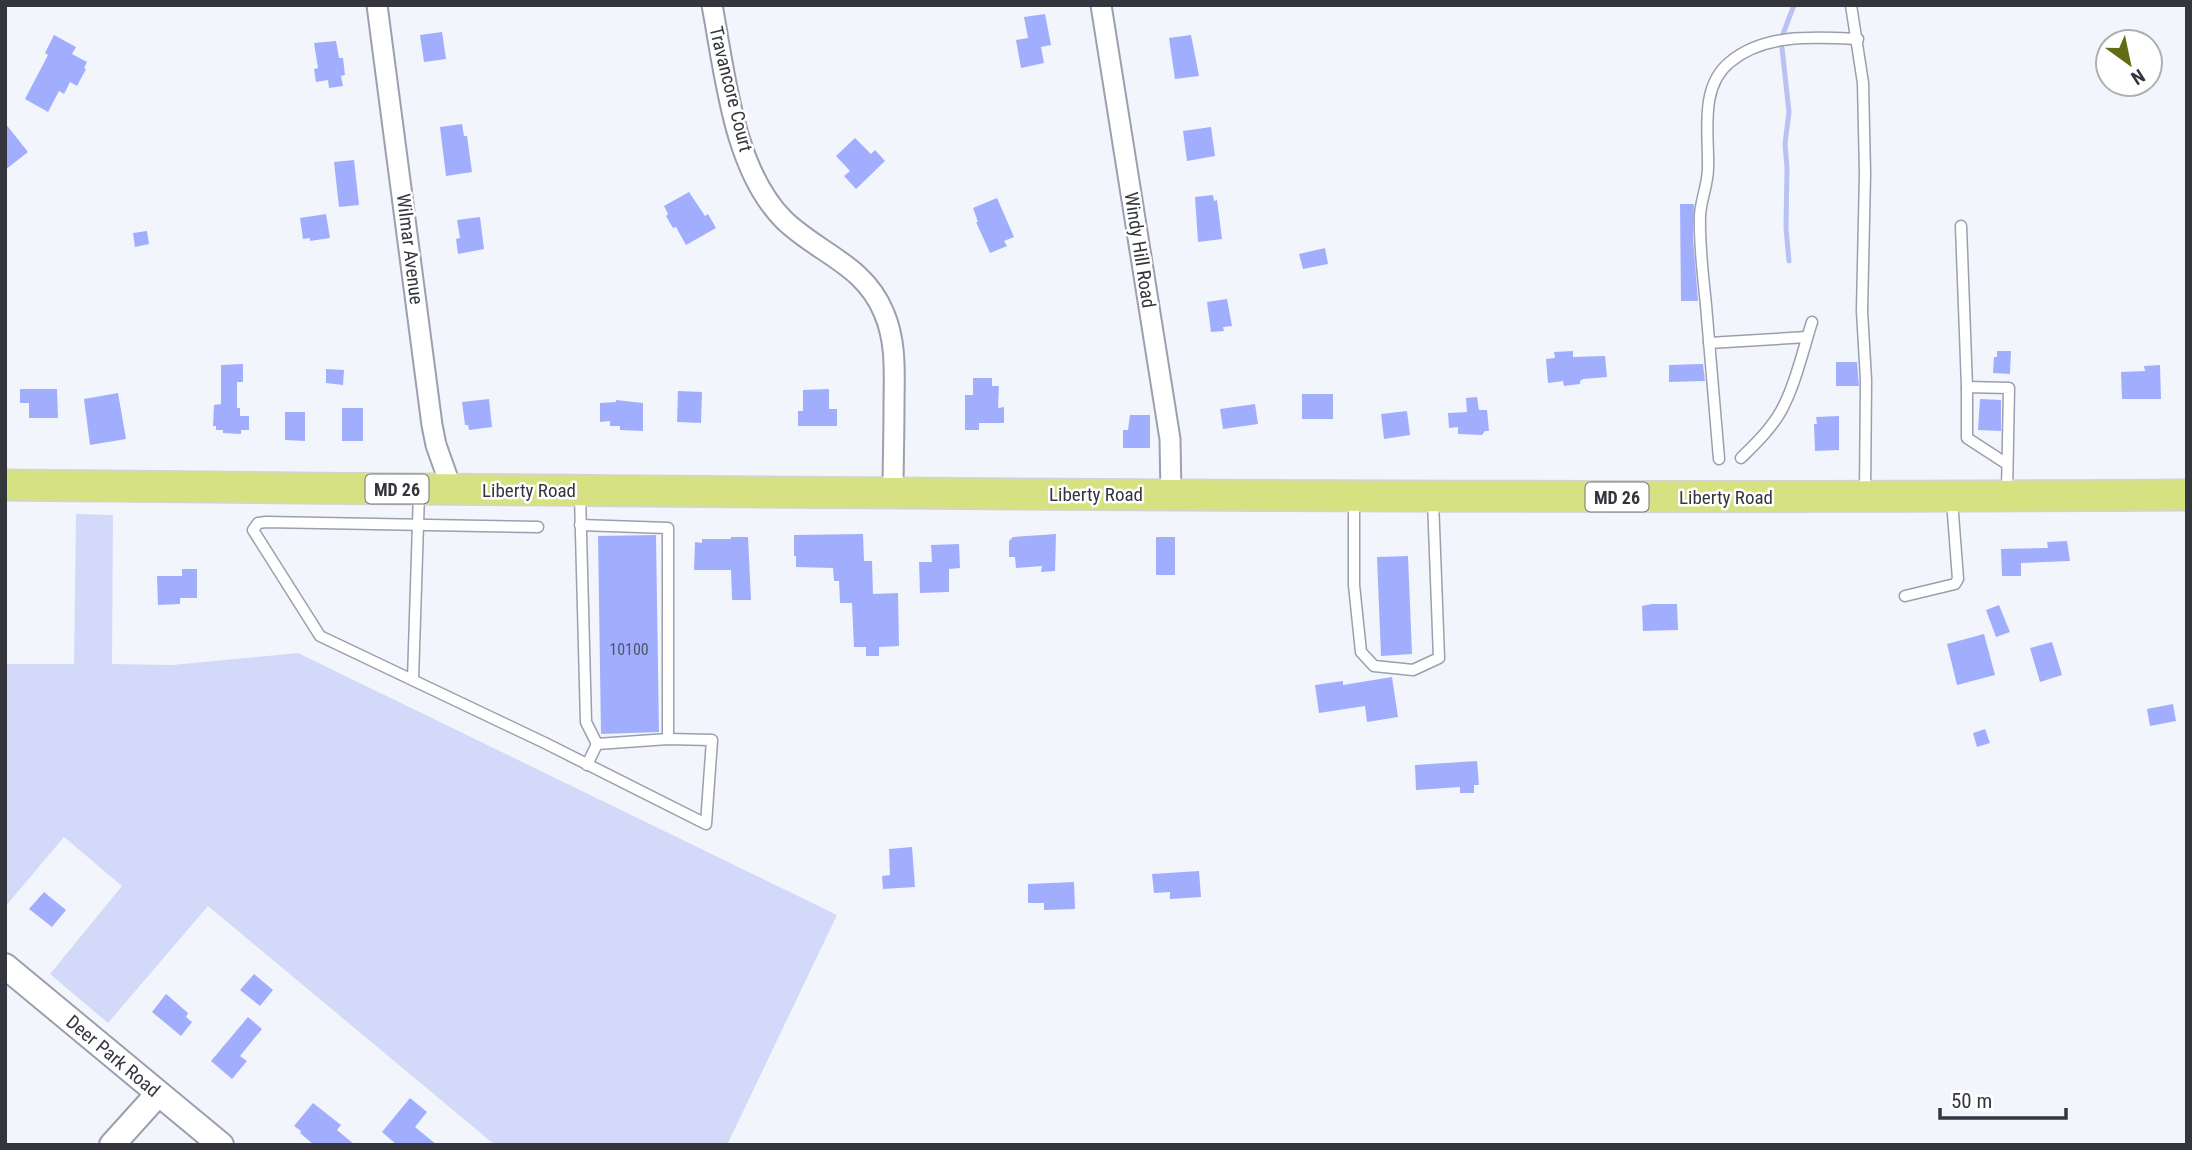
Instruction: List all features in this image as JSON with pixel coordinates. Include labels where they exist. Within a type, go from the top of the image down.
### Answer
[{"type":"main road","name":"Liberty Road","points":[[5,485],[1864,498],[2187,495]]},
{"type":"street","name":"Wilmar Avenue","points":[[377,5],[432,425],[452,490]]},
{"type":"street","name":"Travancore Court","points":[[712,5],[740,140],[769,201],[784,219],[803,235],[848,265],[877,297],[885,314],[891,332],[894,361],[893,493]]},
{"type":"street","name":"Windy Hill Road","points":[[1101,5],[1170,439],[1171,494]]},
{"type":"street","name":"Deer Park Road","points":[[5,966],[221,1145]]},
{"type":"street","points":[[112,1145],[158,1094]]},
{"type":"lane","points":[[1851,5],[1863,83],[1865,161],[1862,311],[1866,380],[1864,498]]},
{"type":"lane","points":[[1719,459],[1701,251],[1700,213],[1708,172],[1708,98],[1716,78],[1729,63],[1769,43],[1796,38],[1858,39]]},
{"type":"lane","points":[[1961,226],[1967,438],[2007,464]]},
{"type":"lane","points":[[1741,458],[1780,413],[1789,395],[1812,322]]},
{"type":"lane","points":[[1709,343],[1807,337]]},
{"type":"lane","points":[[1967,387],[2009,388],[2007,496]]},
{"type":"lane","points":[[413,680],[419,489]]},
{"type":"lane","points":[[580,491],[586,722],[597,744]]},
{"type":"lane","points":[[1354,495],[1354,586],[1361,652],[1374,666],[1413,670],[1439,658],[1433,496]]},
{"type":"lane","points":[[1905,596],[1955,584],[1958,579],[1952,497]]},
{"type":"lane","points":[[538,527],[266,522],[258,523],[253,530],[320,636],[706,824],[712,740],[668,739],[597,744]]},
{"type":"lane","points":[[580,525],[668,528],[668,739]]},
{"type":"lane","points":[[587,765],[597,744]]},
{"type":"shaded area","points":[[76,514],[113,515],[112,664],[172,665],[298,653],[837,915],[727,1145],[495,1145],[208,906],[108,1023],[50,974],[122,886],[64,837],[5,907],[5,664],[74,664]]},
{"type":"building","points":[[1045,14],[1051,45],[1041,47],[1044,63],[1021,68],[1016,40],[1028,38],[1024,17]]},
{"type":"building","points":[[442,32],[446,59],[424,62],[420,35]]},
{"type":"building","points":[[54,35],[76,47],[72,54],[87,62],[77,86],[70,82],[64,94],[59,91],[48,112],[25,99],[48,55],[45,53]]},
{"type":"building","points":[[1191,35],[1199,76],[1175,79],[1169,38]]},
{"type":"building","points":[[336,41],[339,58],[343,58],[345,75],[341,76],[343,86],[329,88],[328,80],[316,82],[314,69],[318,68],[314,43]]},
{"type":"building","points":[[5,123],[28,152],[5,170]]},
{"type":"building","points":[[462,124],[464,136],[467,136],[472,172],[446,176],[440,127]]},
{"type":"building","points":[[1211,127],[1215,156],[1187,161],[1183,131]]},
{"type":"building","points":[[855,138],[871,154],[875,150],[885,161],[856,189],[844,176],[850,171],[836,156]]},
{"type":"building","points":[[354,160],[359,205],[339,207],[334,162]]},
{"type":"building","points":[[689,192],[716,228],[686,245],[666,216],[668,214],[664,206]]},
{"type":"building","points":[[1213,195],[1214,201],[1217,200],[1222,239],[1198,242],[1195,197]]},
{"type":"building","points":[[997,198],[1014,237],[1004,241],[1007,246],[990,253],[976,222],[973,208]]},
{"type":"building","points":[[1680,204],[1694,204],[1693,238],[1698,301],[1681,301]]},
{"type":"building","points":[[326,214],[330,238],[310,241],[310,238],[303,239],[300,218]]},
{"type":"building","points":[[480,217],[484,249],[458,254],[456,239],[460,238],[457,220]]},
{"type":"building","points":[[147,231],[149,244],[135,247],[133,233]]},
{"type":"building","points":[[1325,248],[1328,264],[1303,269],[1299,254]]},
{"type":"building","points":[[1227,299],[1232,326],[1223,327],[1224,331],[1211,332],[1207,302]]},
{"type":"building","points":[[1573,351],[1573,357],[1605,356],[1607,377],[1583,379],[1580,384],[1564,386],[1563,381],[1548,383],[1546,359],[1555,358],[1554,352]]},
{"type":"building","points":[[1997,351],[2011,351],[2010,374],[1993,373]]},
{"type":"building","points":[[1836,362],[1857,362],[1859,386],[1836,386]]},
{"type":"building","points":[[243,364],[243,382],[237,382],[237,408],[240,408],[240,416],[249,416],[249,430],[241,430],[241,434],[223,433],[223,430],[216,430],[216,426],[213,426],[214,405],[221,404],[221,365]]},
{"type":"building","points":[[1703,364],[1705,381],[1669,382],[1669,365]]},
{"type":"building","points":[[2160,365],[2161,399],[2122,399],[2121,372],[2145,371],[2144,366]]},
{"type":"building","points":[[326,369],[344,370],[343,385],[326,383]]},
{"type":"building","points":[[973,378],[992,378],[992,386],[999,386],[998,408],[1004,407],[1004,423],[979,423],[979,430],[965,430],[965,395],[973,395]]},
{"type":"building","points":[[20,389],[57,389],[58,418],[29,418],[29,403],[20,403]]},
{"type":"building","points":[[829,389],[829,409],[837,409],[837,426],[798,426],[798,411],[803,411],[803,390]]},
{"type":"building","points":[[678,391],[702,392],[701,423],[677,422]]},
{"type":"building","points":[[118,393],[126,439],[90,445],[84,399]]},
{"type":"building","points":[[1302,394],[1333,394],[1333,419],[1302,419]]},
{"type":"building","points":[[1477,397],[1479,410],[1487,410],[1489,431],[1482,435],[1458,434],[1458,427],[1449,428],[1448,413],[1467,412],[1466,398]]},
{"type":"building","points":[[489,399],[492,427],[469,430],[468,425],[465,425],[462,402]]},
{"type":"building","points":[[1980,399],[2001,400],[2001,431],[1978,430]]},
{"type":"building","points":[[616,400],[643,403],[643,431],[620,430],[620,426],[610,426],[610,421],[600,422],[600,403]]},
{"type":"building","points":[[1255,404],[1258,424],[1223,429],[1220,409]]},
{"type":"building","points":[[342,408],[363,408],[363,441],[342,441]]},
{"type":"building","points":[[1407,411],[1410,435],[1384,439],[1381,414]]},
{"type":"building","points":[[285,412],[305,412],[305,441],[285,440]]},
{"type":"building","points":[[1130,415],[1150,415],[1150,448],[1123,448],[1123,430],[1128,430]]},
{"type":"building","points":[[1839,416],[1839,450],[1815,451],[1816,417]]},
{"type":"building","points":[[863,534],[864,561],[872,561],[873,594],[898,593],[899,646],[879,647],[879,656],[866,656],[866,647],[854,647],[852,603],[840,603],[839,581],[834,581],[833,568],[796,567],[794,556],[794,535]]},
{"type":"building","points":[[1056,534],[1055,571],[1041,572],[1042,566],[1016,568],[1015,557],[1009,557],[1009,541],[1013,537]]},
{"type":"building","points":[[656,535],[659,732],[601,734],[598,536]]},
{"type":"building","points":[[748,537],[751,600],[732,600],[731,570],[694,570],[695,542]]},
{"type":"building","points":[[1156,537],[1175,537],[1175,575],[1156,575]]},
{"type":"building","points":[[2067,541],[2070,561],[2021,563],[2021,576],[2002,576],[2001,549],[2048,548],[2047,542]]},
{"type":"building","points":[[959,544],[960,568],[949,569],[949,592],[920,593],[919,562],[932,562],[931,545]]},
{"type":"building","points":[[1408,556],[1412,654],[1381,656],[1377,557]]},
{"type":"building","points":[[182,569],[197,569],[197,598],[180,598],[180,604],[158,605],[157,576],[182,576]]},
{"type":"building","points":[[1677,604],[1678,630],[1643,631],[1642,606]]},
{"type":"building","points":[[1999,605],[2010,632],[1996,637],[1986,610]]},
{"type":"building","points":[[1984,634],[1995,675],[1957,685],[1947,644]]},
{"type":"building","points":[[2052,642],[2062,675],[2040,682],[2030,648]]},
{"type":"building","points":[[1392,677],[1398,717],[1367,722],[1365,706],[1319,713],[1315,685],[1343,681],[1343,685]]},
{"type":"building","points":[[2173,704],[2176,721],[2150,726],[2147,709]]},
{"type":"building","points":[[1985,729],[1990,743],[1977,747],[1973,733]]},
{"type":"building","points":[[1477,761],[1479,785],[1474,785],[1474,793],[1460,793],[1460,787],[1416,790],[1415,765]]},
{"type":"building","points":[[912,847],[915,887],[883,889],[882,876],[890,875],[889,849]]},
{"type":"building","points":[[1199,871],[1201,897],[1170,899],[1170,892],[1154,893],[1152,874]]},
{"type":"building","points":[[1074,882],[1075,909],[1044,910],[1044,903],[1028,903],[1028,884]]},
{"type":"building","points":[[44,892],[66,910],[52,927],[29,909]]},
{"type":"building","points":[[254,974],[273,990],[260,1006],[240,990]]},
{"type":"building","points":[[166,994],[188,1013],[186,1017],[192,1022],[181,1036],[152,1012]]},
{"type":"building","points":[[248,1017],[262,1029],[240,1056],[247,1061],[232,1079],[211,1061]]},
{"type":"building","points":[[410,1098],[427,1112],[415,1127],[437,1145],[397,1145],[382,1132]]},
{"type":"building","points":[[313,1103],[341,1125],[337,1130],[355,1145],[314,1145],[300,1133],[294,1126]]},
{"type":"waterway","points":[[1783,34],[1794,5]]},
{"type":"waterway","points":[[1782,48],[1789,112],[1785,144],[1789,261]]}]
